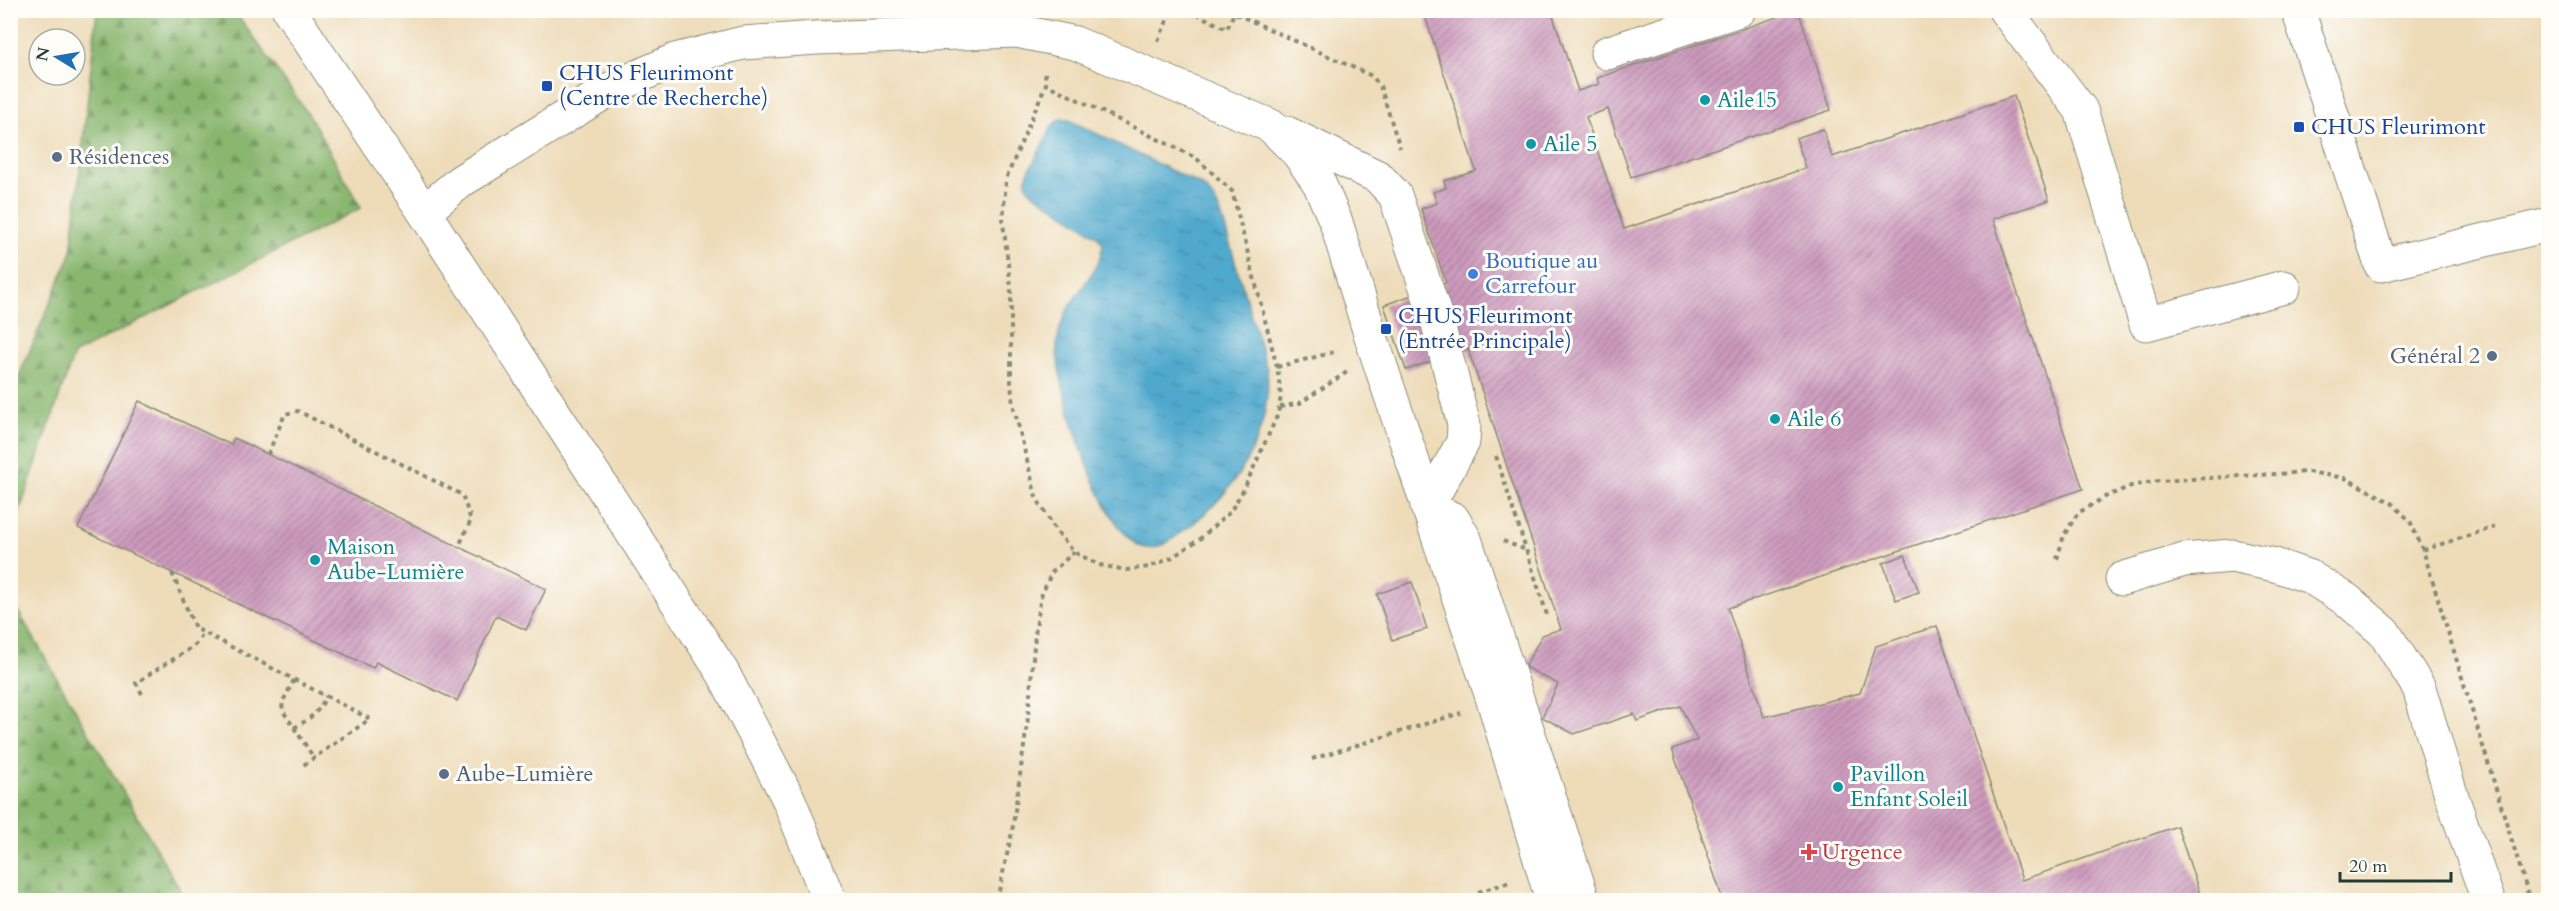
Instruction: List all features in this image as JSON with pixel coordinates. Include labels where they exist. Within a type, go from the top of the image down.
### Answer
[{"type":"lane","points":[[289,10],[424,212],[723,673],[789,800],[829,900]]},
{"type":"lane","points":[[1607,53],[1739,10]]},
{"type":"lane","points":[[2005,10],[2080,110],[2145,324],[2284,287]]},
{"type":"lane","points":[[2298,10],[2381,265],[2548,225]]},
{"type":"lane","points":[[424,212],[461,182],[610,89],[642,73],[704,51],[743,43],[993,31],[1017,31],[1075,43],[1271,126],[1378,177],[1395,195],[1437,320],[1464,425],[1463,442],[1427,507]]},
{"type":"lane","points":[[1271,126],[1298,153],[1319,183],[1336,222],[1372,340],[1494,703],[1552,900]]},
{"type":"lane","points":[[1427,507],[1453,519],[1465,539],[1583,900]]},
{"type":"lane","points":[[2122,579],[2184,560],[2232,556],[2275,565],[2310,577],[2347,600],[2384,632],[2419,688],[2450,791],[2488,900]]},
{"type":"path","points":[[1044,36],[1046,84],[1006,179],[1003,201],[1003,222],[1011,288],[1011,384],[1026,460],[1036,497],[1056,531],[1074,552],[1099,565],[1126,570],[1149,567],[1171,558],[1201,538],[1230,512],[1244,489],[1280,407],[1281,396],[1277,367],[1232,191],[1196,158],[1046,84]]},
{"type":"path","points":[[1277,367],[1344,349]]},
{"type":"path","points":[[1280,407],[1300,403],[1350,369]]},
{"type":"path","points":[[268,454],[285,414],[298,411],[462,495],[471,520],[458,548]]},
{"type":"path","points":[[1494,449],[1548,618]]},
{"type":"path","points":[[2057,559],[2064,535],[2078,513],[2105,497],[2131,486],[2159,481],[2307,472],[2345,478],[2392,503],[2410,521],[2423,550],[2530,900]]},
{"type":"path","points":[[2423,550],[2495,526]]},
{"type":"path","points":[[997,900],[1012,832],[1028,718],[1035,634],[1041,596],[1052,572],[1074,552]]},
{"type":"path","points":[[172,573],[195,628],[370,719],[302,766]]},
{"type":"path","points":[[142,694],[136,683],[194,646],[204,633]]},
{"type":"path","points":[[294,680],[282,703],[283,711],[314,758]]},
{"type":"path","points":[[294,728],[314,717],[322,708],[326,696]]},
{"type":"path","points":[[1312,759],[1494,703]]},
{"type":"path","points":[[1478,892],[1511,881],[1515,891]]},
{"type":"green space","points":[[226,10],[239,17],[311,118],[361,208],[74,354],[11,536],[11,395],[71,254],[97,11]]},
{"type":"green space","points":[[11,599],[186,900],[11,900]]},
{"type":"water","points":[[1060,119],[1067,119],[1203,186],[1214,199],[1221,214],[1267,369],[1264,416],[1257,439],[1246,461],[1234,481],[1218,500],[1201,517],[1162,546],[1147,548],[1131,540],[1115,520],[1099,493],[1074,426],[1065,394],[1057,347],[1059,331],[1071,304],[1094,269],[1103,244],[1097,236],[1029,190],[1026,183],[1027,175],[1053,125]]},
{"type":"building","name":"Aile 6","points":[[1423,10],[1551,10],[1578,91],[1599,84],[1597,78],[1798,10],[1831,110],[1631,177],[1608,109],[1586,117],[1624,229],[1806,168],[1796,138],[1823,129],[1832,157],[2014,96],[2049,200],[1993,219],[2083,489],[1728,608],[1764,717],[1860,693],[1876,646],[1937,626],[2022,880],[2177,826],[2202,900],[1723,900],[1672,749],[1697,740],[1680,706],[1637,721],[1634,714],[1574,734],[1542,717],[1558,684],[1525,667],[1542,635],[1561,629],[1468,349],[1406,370],[1384,305],[1446,283],[1421,209],[1437,203],[1433,192],[1446,188],[1444,181],[1476,171]]},
{"type":"building","name":"Maison Aube-Lumière","points":[[139,401],[231,445],[234,438],[546,589],[526,630],[496,616],[457,701],[376,662],[373,668],[78,528]]},
{"type":"building","points":[[1905,555],[1919,592],[1896,600],[1883,563]]},
{"type":"building","points":[[1412,582],[1427,629],[1392,640],[1377,594]]},
{"type":"place","name":"CHUS Fleurimont (Centre de Recherche)","points":[[547,86]]},
{"type":"place","name":"Aile15","points":[[1705,100]]},
{"type":"place","name":"CHUS Fleurimont","points":[[2299,127]]},
{"type":"place","name":"Aile 5","points":[[1531,144]]},
{"type":"place","name":"Résidences","points":[[57,157]]},
{"type":"place","name":"Boutique au Carrefour","points":[[1473,274]]},
{"type":"place","name":"CHUS Fleurimont (Entrée Principale)","points":[[1386,329]]},
{"type":"place","name":"Général 2","points":[[2492,356]]},
{"type":"place","name":"Aile 6","points":[[1775,419]]},
{"type":"place","name":"Maison Aube-Lumière","points":[[315,560]]},
{"type":"place","name":"Aube-Lumière","points":[[444,774]]},
{"type":"place","name":"Pavillon Enfant Soleil","points":[[1838,787]]},
{"type":"place","name":"Urgence","points":[[1809,852]]}]
